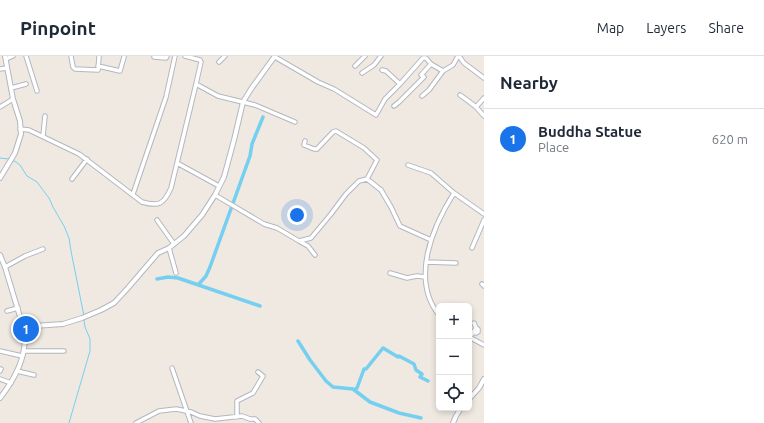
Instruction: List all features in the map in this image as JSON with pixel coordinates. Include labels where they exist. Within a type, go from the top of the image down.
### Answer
[{"type":"street","points":[[0,178],[15,153],[21,134],[20,121],[13,99],[5,58],[13,56]]},
{"type":"street","points":[[26,56],[37,91]]},
{"type":"street","points":[[71,56],[73,67],[75,69],[98,70],[99,57]]},
{"type":"street","points":[[154,57],[166,58],[167,56]]},
{"type":"street","points":[[133,194],[166,97],[176,56]]},
{"type":"street","points":[[20,129],[29,130],[79,154],[142,202],[157,205],[166,199],[171,188],[201,62],[200,60],[185,56]]},
{"type":"street","points":[[219,62],[225,56]]},
{"type":"street","points":[[355,66],[365,56]]},
{"type":"street","points":[[362,73],[374,65],[381,56]]},
{"type":"street","points":[[422,96],[429,90],[443,71],[453,65],[459,56],[464,63],[484,78]]},
{"type":"street","points":[[98,66],[120,71],[124,57]]},
{"type":"street","points":[[24,330],[34,326],[63,324],[88,316],[114,303],[158,253],[169,248],[184,236],[202,215],[224,177],[243,102],[275,57],[318,82],[334,89],[376,115],[385,99],[424,58],[443,71]]},
{"type":"street","points":[[394,106],[400,102],[424,77],[421,75],[432,64]]},
{"type":"street","points":[[0,69],[7,68]]},
{"type":"street","points":[[382,70],[386,71],[400,84]]},
{"type":"street","points":[[11,88],[26,84]]},
{"type":"street","points":[[196,84],[218,96],[255,105],[295,122]]},
{"type":"street","points":[[460,95],[476,107],[484,116]]},
{"type":"street","points":[[476,107],[484,98]]},
{"type":"street","points":[[0,107],[13,99]]},
{"type":"street","points":[[43,136],[45,116]]},
{"type":"street","points":[[299,242],[311,238],[346,194],[359,182],[367,179],[377,160],[364,148],[336,131],[314,149],[304,145],[305,141]]},
{"type":"street","points":[[72,179],[87,159]]},
{"type":"street","points":[[177,162],[219,186]]},
{"type":"street","points":[[408,165],[431,173],[454,193],[484,214]]},
{"type":"street","points":[[367,179],[381,190],[400,226],[431,240]]},
{"type":"street","points":[[436,311],[428,295],[425,280],[426,262],[435,228],[446,205],[454,193]]},
{"type":"street","points":[[214,195],[264,224],[277,228],[308,246],[315,254]]},
{"type":"street","points":[[157,220],[174,244]]},
{"type":"street","points":[[472,248],[484,220]]},
{"type":"street","points":[[169,248],[176,273]]},
{"type":"street","points":[[5,267],[25,256],[43,249]]},
{"type":"street","points":[[0,255],[18,308],[26,341],[18,371],[0,398]]},
{"type":"street","points":[[426,262],[456,263]]},
{"type":"street","points":[[390,273],[407,278],[417,276],[425,277]]},
{"type":"street","points":[[6,311],[18,308]]},
{"type":"street","points":[[472,333],[478,332],[478,329],[474,323]]},
{"type":"street","points":[[472,339],[484,345]]},
{"type":"street","points":[[0,351],[23,353],[64,351]]},
{"type":"street","points":[[172,368],[191,423]]},
{"type":"street","points":[[18,371],[34,375]]},
{"type":"street","points":[[237,417],[237,401],[253,393],[263,376],[258,372]]},
{"type":"street","points":[[472,396],[479,388],[484,378]]},
{"type":"street","points":[[0,379],[11,383]]},
{"type":"street","points":[[136,423],[159,411],[176,409],[215,419],[242,416],[255,419],[259,423]]},
{"type":"street","points":[[453,423],[460,411]]},
{"type":"waterway","points":[[198,285],[206,276],[210,267],[250,156],[252,144],[263,117]]},
{"type":"waterway","points":[[0,158],[9,159]]},
{"type":"waterway","points":[[12,160],[20,165],[27,176],[37,182],[49,198],[64,226],[69,238],[84,316]]},
{"type":"waterway","points":[[157,279],[168,277],[178,278],[260,306]]},
{"type":"waterway","points":[[69,423],[90,351],[90,339],[84,320]]},
{"type":"waterway","points":[[298,341],[310,360],[326,381],[333,387],[353,389],[370,402],[399,413],[421,418]]},
{"type":"waterway","points":[[354,390],[357,388],[364,369],[366,369],[383,348],[414,364],[416,370],[422,374],[420,377],[428,381]]},
{"type":"place","name":"Buddha Statue","points":[[26,329]]}]
